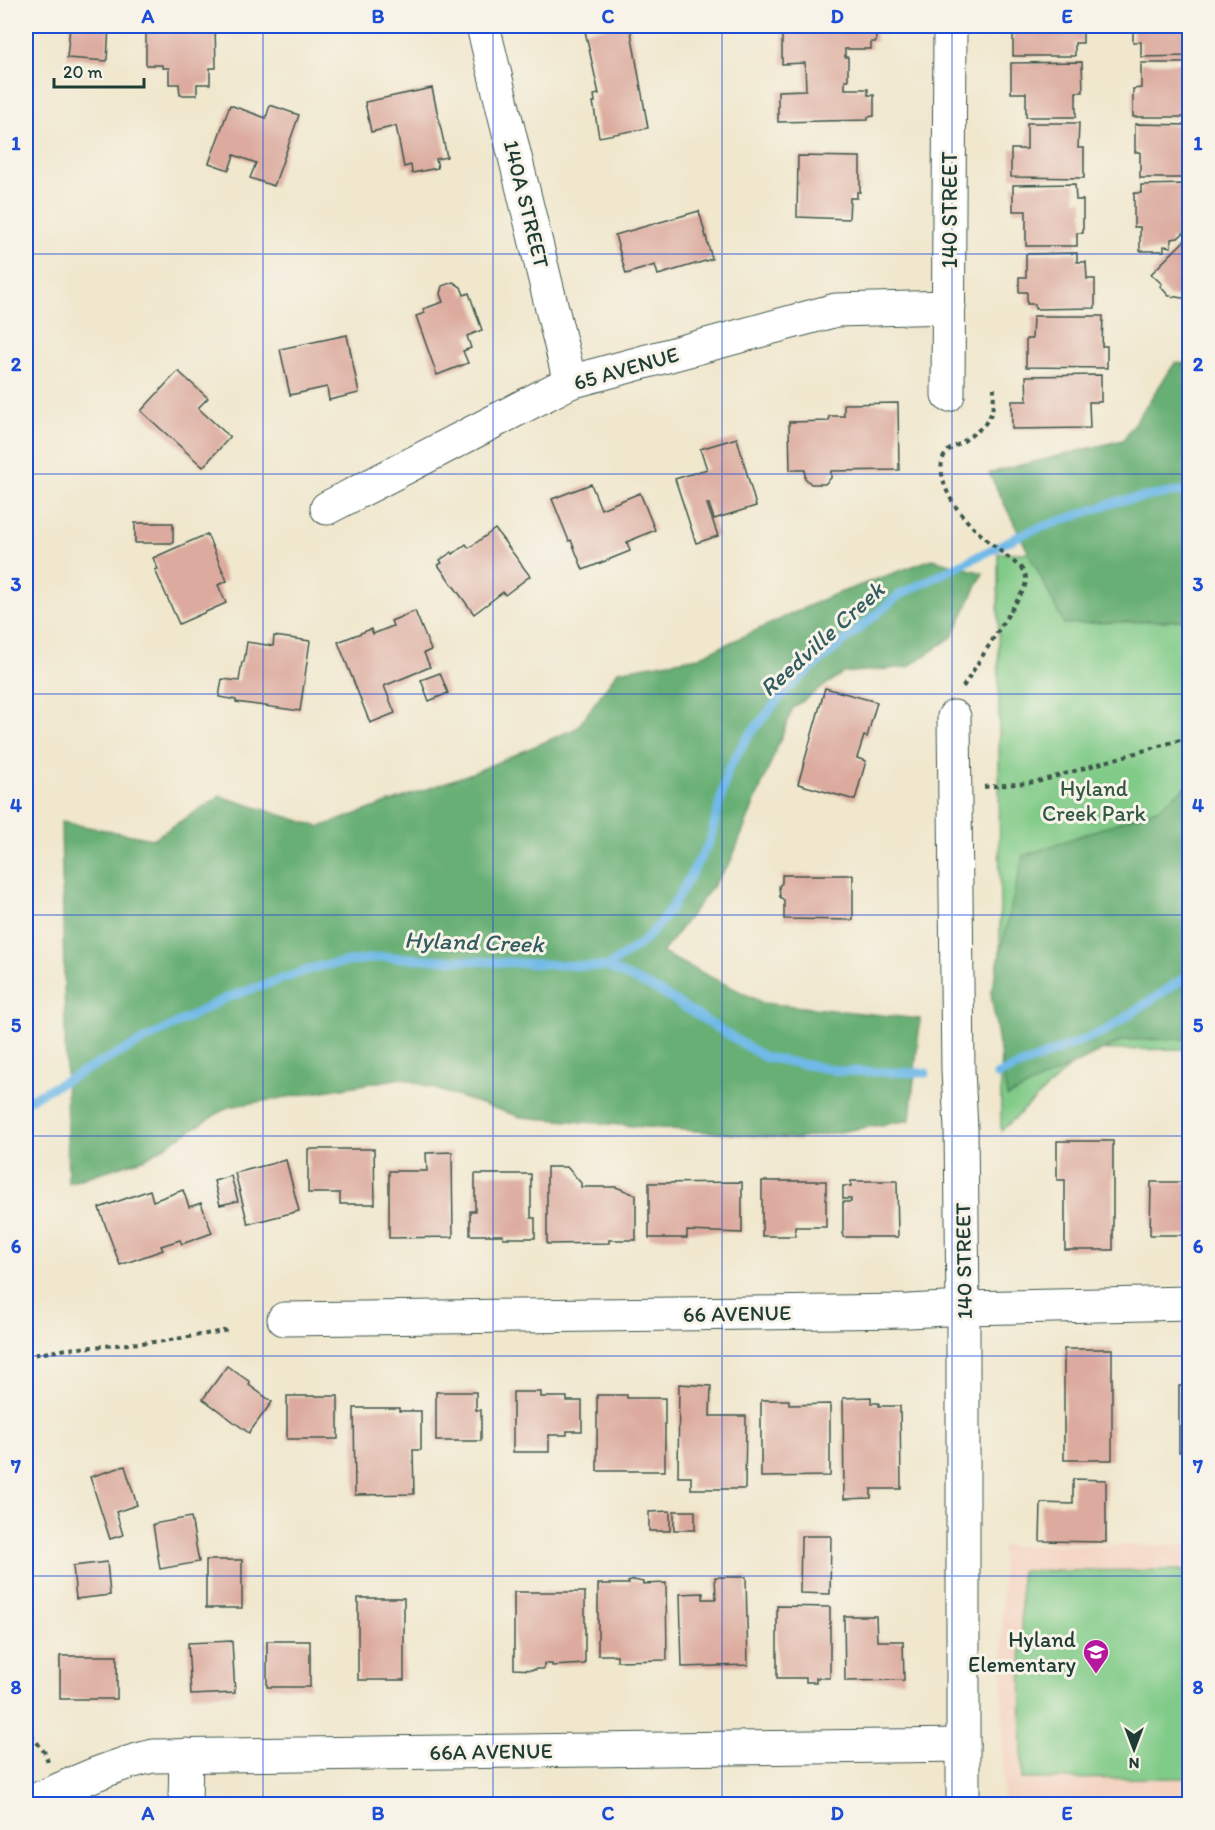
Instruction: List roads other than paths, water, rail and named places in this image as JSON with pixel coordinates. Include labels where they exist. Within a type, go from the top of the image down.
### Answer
[{"type":"street","name":"140A STREET","points":[[483,26],[570,382]]},
{"type":"street","name":"140 STREET","points":[[948,395],[950,26]]},
{"type":"street","name":"65 AVENUE","points":[[327,508],[570,382],[836,310],[949,307]]},
{"type":"street","name":"140 STREET","points":[[954,717],[963,1308],[963,1804]]},
{"type":"street","name":"66 AVENUE","points":[[284,1319],[909,1311],[1190,1303]]},
{"type":"street","name":"66A AVENUE","points":[[27,1804],[124,1763],[153,1756],[963,1745]]},
{"type":"street","points":[[185,1804],[186,1755]]},
{"type":"waterway","name":"Reedville Creek","points":[[607,967],[644,941],[677,899],[710,841],[728,770],[746,739],[787,689],[899,595],[1025,533],[1119,501],[1190,490]]},
{"type":"waterway","name":"Hyland Creek","points":[[26,1101],[226,998],[320,966],[383,957],[607,967],[657,990],[764,1057],[840,1071],[926,1073]]},
{"type":"waterway","name":"Hyland Creek","points":[[997,1075],[1105,1031],[1190,974]]},
{"type":"place","name":"Hyland Elementary","points":[[1096,1675]]},
{"type":"park label","name":"Hyland Creek Park","points":[[1094,800]]}]
